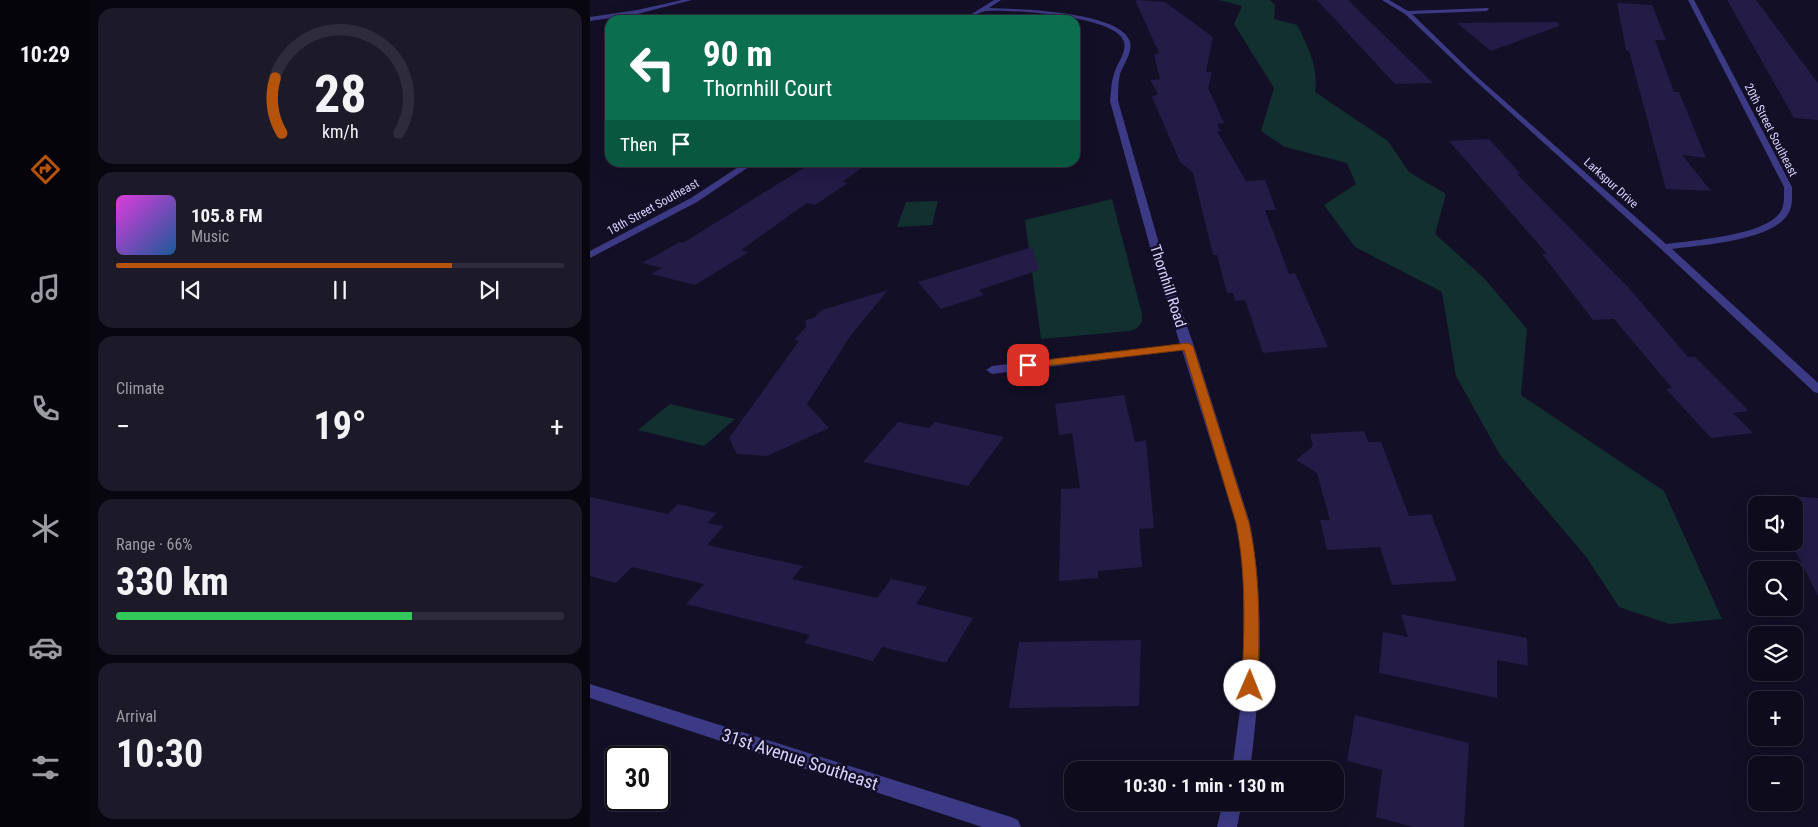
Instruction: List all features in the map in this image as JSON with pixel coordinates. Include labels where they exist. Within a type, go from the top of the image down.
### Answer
[{"type":"street","points":[[617,15],[689,0]]},
{"type":"street","points":[[974,15],[998,0]]},
{"type":"street","name":"Larkspur Drive","points":[[1386,0],[1407,13],[1472,75],[1818,389]]},
{"type":"street","name":"20th Street Southeast","points":[[1664,248],[1752,232],[1771,225],[1782,216],[1788,205],[1788,187],[1691,0]]},
{"type":"street","name":"Thornhill Road","points":[[984,9],[1061,15]]},
{"type":"street","points":[[1407,13],[1487,9]]},
{"type":"street","points":[[590,19],[605,17]]},
{"type":"street","name":"Thornhill Road","points":[[1080,18],[1097,21],[1119,30],[1126,38],[1126,50],[1116,78],[1114,101],[1157,254],[1188,346],[1243,523],[1248,550],[1251,623],[1250,686],[1241,761]]},
{"type":"street","name":"18th Street Southeast","points":[[590,255],[686,205],[744,167]]},
{"type":"street","points":[[992,370],[1188,346]]},
{"type":"street","name":"31st Avenue Southeast","points":[[590,691],[1011,827]]},
{"type":"street","points":[[1227,827],[1231,811]]},
{"type":"green space","points":[[1219,0],[1270,0],[1275,5],[1274,19],[1297,25],[1309,49],[1314,66],[1315,92],[1388,141],[1409,172],[1446,194],[1435,234],[1484,278],[1527,329],[1521,395],[1664,491],[1722,619],[1669,624],[1619,607],[1587,558],[1500,455],[1456,376],[1442,292],[1355,247],[1324,205],[1356,184],[1347,163],[1285,147],[1261,131],[1274,88],[1234,24],[1242,6]]},
{"type":"green space","points":[[1112,199],[1142,314],[1142,322],[1137,328],[1130,331],[1041,339],[1025,220]]},
{"type":"green space","points":[[938,201],[932,225],[897,227],[906,202]]},
{"type":"green space","points":[[670,404],[735,419],[704,446],[638,430]]},
{"type":"building","points":[[1135,0],[1165,2],[1213,37],[1206,72],[1212,72],[1208,88],[1224,123],[1217,124],[1221,131],[1217,131],[1246,181],[1265,180],[1276,210],[1265,210],[1289,274],[1295,273],[1328,347],[1263,353],[1245,300],[1235,301],[1233,293],[1227,293],[1217,255],[1213,255],[1193,173],[1180,162],[1152,97],[1158,94],[1150,80],[1160,79],[1154,55],[1159,53]]},
{"type":"building","points":[[1317,0],[1348,0],[1433,83],[1395,84]]},
{"type":"building","points":[[1727,0],[1756,0],[1818,83],[1818,120],[1794,118]]},
{"type":"building","points":[[1617,3],[1652,5],[1666,40],[1655,40],[1674,92],[1679,92],[1706,158],[1682,155],[1711,191],[1666,189],[1629,51],[1626,50]]},
{"type":"building","points":[[1558,22],[1559,26],[1491,51],[1457,23]]},
{"type":"building","points":[[1489,139],[1520,173],[1517,174],[1628,287],[1688,357],[1695,357],[1749,411],[1733,413],[1753,433],[1711,438],[1666,389],[1672,388],[1614,319],[1593,320],[1542,254],[1547,254],[1449,141]]},
{"type":"building","points":[[805,167],[863,167],[842,182],[848,183],[815,205],[807,203],[741,250],[749,252],[695,285],[651,274],[662,268],[642,263],[680,242],[683,243]]},
{"type":"building","points":[[1032,247],[1039,270],[979,290],[984,295],[941,309],[918,282]]},
{"type":"building","points":[[888,290],[851,335],[807,404],[829,428],[767,456],[737,454],[729,438],[799,341],[794,340],[806,327],[805,320],[814,318],[822,310]]},
{"type":"building","points":[[1124,395],[1135,442],[1146,440],[1154,528],[1139,529],[1142,567],[1098,571],[1098,578],[1059,581],[1061,489],[1080,488],[1072,433],[1059,435],[1055,404]]},
{"type":"building","points":[[898,422],[929,428],[935,422],[1004,437],[968,486],[863,462]]},
{"type":"building","points":[[1364,431],[1368,442],[1381,442],[1409,516],[1431,514],[1457,581],[1392,585],[1380,547],[1327,550],[1320,520],[1330,520],[1317,473],[1296,460],[1313,446],[1310,434]]},
{"type":"building","points":[[1766,494],[1792,496],[1767,496]]},
{"type":"building","points":[[590,497],[668,514],[678,504],[717,513],[707,523],[724,526],[707,545],[803,566],[792,579],[877,598],[891,579],[927,587],[916,604],[973,618],[946,663],[882,647],[873,661],[804,643],[810,635],[686,604],[704,584],[632,567],[616,583],[590,576]]},
{"type":"building","points":[[1803,497],[1818,498],[1818,596],[1803,566],[1803,561],[1800,561],[1796,551],[1803,551]]},
{"type":"building","points":[[1401,614],[1527,638],[1528,666],[1497,660],[1497,698],[1379,673],[1383,632],[1408,637]]},
{"type":"building","points":[[1141,640],[1139,706],[1009,708],[1019,642]]},
{"type":"building","points":[[1355,715],[1469,743],[1464,827],[1413,827],[1376,817],[1382,770],[1347,761]]},
{"type":"route","points":[[1028,365],[1188,346],[1243,523],[1248,550],[1251,623],[1250,686]]}]
